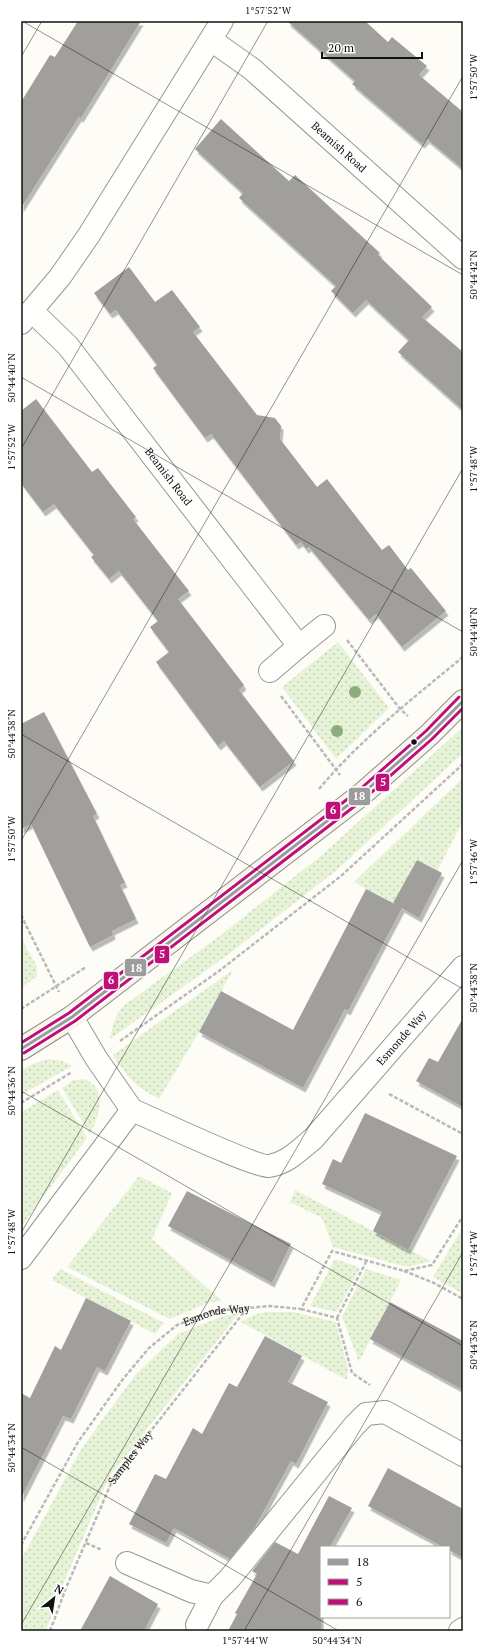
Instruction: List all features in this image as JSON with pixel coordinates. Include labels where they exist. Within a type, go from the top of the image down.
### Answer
[{"type":"street","name":"Beamish Road","points":[[222,21],[89,235],[60,278],[27,317],[68,346],[299,646]]},
{"type":"street","name":"Beamish Road","points":[[211,40],[252,69],[463,258]]},
{"type":"street","points":[[270,671],[324,626]]},
{"type":"street","points":[[21,1049],[72,1017],[361,795],[429,735],[463,701]]},
{"type":"street","name":"Esmonde Way","points":[[132,1110],[243,1158],[268,1166],[288,1161],[313,1139],[463,967]]},
{"type":"street","points":[[21,1258],[132,1110],[96,1058],[72,1017]]},
{"type":"street","points":[[197,1625],[212,1596],[230,1578],[354,1426],[366,1414],[385,1412],[463,1455]]},
{"type":"street","points":[[127,1563],[185,1589],[212,1596]]},
{"type":"path","points":[[324,626],[337,626],[400,709],[429,735]]},
{"type":"path","points":[[314,794],[335,770],[400,709],[463,657]]},
{"type":"path","points":[[270,671],[277,692],[335,770],[361,795]]},
{"type":"path","points":[[21,1103],[96,1058],[219,971],[341,876],[463,764]]},
{"type":"path","points":[[21,915],[72,1017]]},
{"type":"path","points":[[21,1009],[90,965]]},
{"type":"path","points":[[363,1080],[463,1134]]},
{"type":"path","points":[[404,1271],[432,1265],[463,1216]]},
{"type":"path","points":[[301,1309],[332,1251],[366,1262],[404,1271],[434,1283],[463,1299]]},
{"type":"path","points":[[366,1262],[337,1318],[352,1373],[371,1383],[365,1397],[366,1414]]},
{"type":"path","name":"Esmonde Way","points":[[21,1545],[78,1442],[149,1348],[177,1325],[213,1311],[270,1306],[301,1309],[337,1318]]},
{"type":"path","name":"Samples Way","points":[[50,1631],[66,1588],[113,1479],[249,1307]]},
{"type":"green space","points":[[338,642],[389,708],[336,759],[282,687]]},
{"type":"green space","points":[[463,727],[463,753],[337,870],[229,954],[110,1039],[114,1022],[123,1006],[217,938],[322,855]]},
{"type":"green space","points":[[463,778],[463,821],[437,871],[417,860],[393,904],[354,882]]},
{"type":"green space","points":[[21,937],[37,967],[37,976],[21,988]]},
{"type":"green space","points":[[233,970],[199,1032],[159,1099],[138,1086],[127,1075],[113,1055]]},
{"type":"green space","points":[[48,1059],[62,1061],[72,1066],[21,1095],[21,1070]]},
{"type":"green space","points":[[84,1079],[92,1083],[97,1089],[100,1103],[99,1111],[90,1134],[62,1088],[74,1080]]},
{"type":"green space","points":[[58,1090],[87,1138],[21,1227],[21,1112]]},
{"type":"green space","points":[[139,1176],[172,1193],[152,1239],[222,1301],[208,1303],[170,1319],[67,1267]]},
{"type":"green space","points":[[295,1190],[431,1261],[407,1267],[333,1247],[322,1218],[290,1202]]},
{"type":"green space","points":[[463,1227],[463,1294],[433,1277]]},
{"type":"green space","points":[[335,1259],[360,1268],[337,1312],[310,1306]]},
{"type":"green space","points":[[60,1269],[164,1323],[155,1334],[52,1280]]},
{"type":"green space","points":[[366,1269],[401,1280],[359,1362],[342,1317]]},
{"type":"green space","points":[[240,1312],[109,1477],[62,1587],[46,1631],[21,1631],[21,1560],[82,1448],[136,1374],[178,1334],[218,1318]]},
{"type":"green space","points":[[266,1312],[293,1312],[336,1322],[348,1369],[347,1380],[241,1322],[253,1315]]},
{"type":"building","points":[[78,21],[141,21],[81,118],[79,117],[21,208],[21,102],[50,55],[55,57]]},
{"type":"building","points":[[287,21],[365,21],[388,42],[392,37],[427,66],[419,75],[463,112],[463,169],[427,139],[422,144],[352,84],[355,81]]},
{"type":"building","points":[[221,119],[289,181],[295,175],[380,253],[378,255],[432,307],[422,317],[463,352],[463,410],[398,352],[409,340],[366,300],[353,313],[331,291],[336,286],[239,198],[243,193],[195,149]]},
{"type":"building","points":[[129,267],[155,302],[172,290],[200,327],[193,332],[257,415],[275,418],[281,426],[280,439],[317,487],[327,479],[382,550],[389,545],[408,570],[411,568],[446,611],[402,647],[376,614],[369,620],[309,547],[306,549],[301,542],[296,545],[211,434],[205,438],[153,368],[157,365],[116,310],[110,314],[94,293]]},
{"type":"building","points":[[36,399],[92,472],[98,468],[136,517],[133,519],[189,591],[178,599],[244,685],[239,690],[294,761],[260,787],[224,741],[218,746],[156,662],[169,652],[150,627],[158,621],[119,571],[109,579],[91,557],[94,555],[54,504],[43,512],[21,483],[21,411]]},
{"type":"building","points":[[44,712],[97,814],[93,816],[125,883],[120,885],[136,919],[112,931],[113,935],[90,947],[31,824],[21,829],[21,724]]},
{"type":"building","points":[[417,860],[442,873],[419,918],[393,903]]},
{"type":"building","points":[[366,889],[402,908],[348,1011],[345,1009],[303,1088],[199,1032],[221,991],[293,1030]]},
{"type":"building","points":[[463,1018],[463,1107],[416,1081],[429,1058],[438,1062]]},
{"type":"building","points":[[365,1113],[457,1156],[408,1250],[373,1231],[382,1212],[322,1184],[333,1159],[341,1163]]},
{"type":"building","points":[[187,1191],[291,1244],[272,1283],[168,1226]]},
{"type":"building","points":[[86,1298],[131,1321],[105,1371],[97,1367],[71,1419],[63,1416],[21,1498],[21,1393],[30,1398],[55,1346],[61,1350]]},
{"type":"building","points":[[390,1302],[463,1341],[463,1390],[370,1339]]},
{"type":"building","points":[[265,1336],[302,1356],[288,1382],[328,1402],[296,1464],[291,1461],[254,1529],[230,1559],[174,1528],[166,1543],[129,1524],[155,1474],[166,1479],[193,1428],[202,1434],[229,1383],[237,1387]]},
{"type":"building","points":[[388,1468],[463,1509],[463,1558],[450,1551],[450,1546],[441,1546],[368,1506]]},
{"type":"building","points":[[329,1496],[352,1508],[331,1546],[320,1546],[321,1631],[228,1631],[237,1614],[235,1613],[257,1574],[252,1571],[275,1542],[298,1554]]},
{"type":"building","points":[[110,1576],[158,1604],[144,1631],[80,1631]]},
{"type":"transit line","name":"6","points":[[21,1043],[69,1013],[358,791],[426,731],[459,697]]},
{"type":"transit line","name":"18","points":[[21,1049],[72,1017],[361,795],[429,735],[463,701]]},
{"type":"transit line","name":"5","points":[[24,1053],[75,1021],[364,799],[432,739],[463,708]]}]
